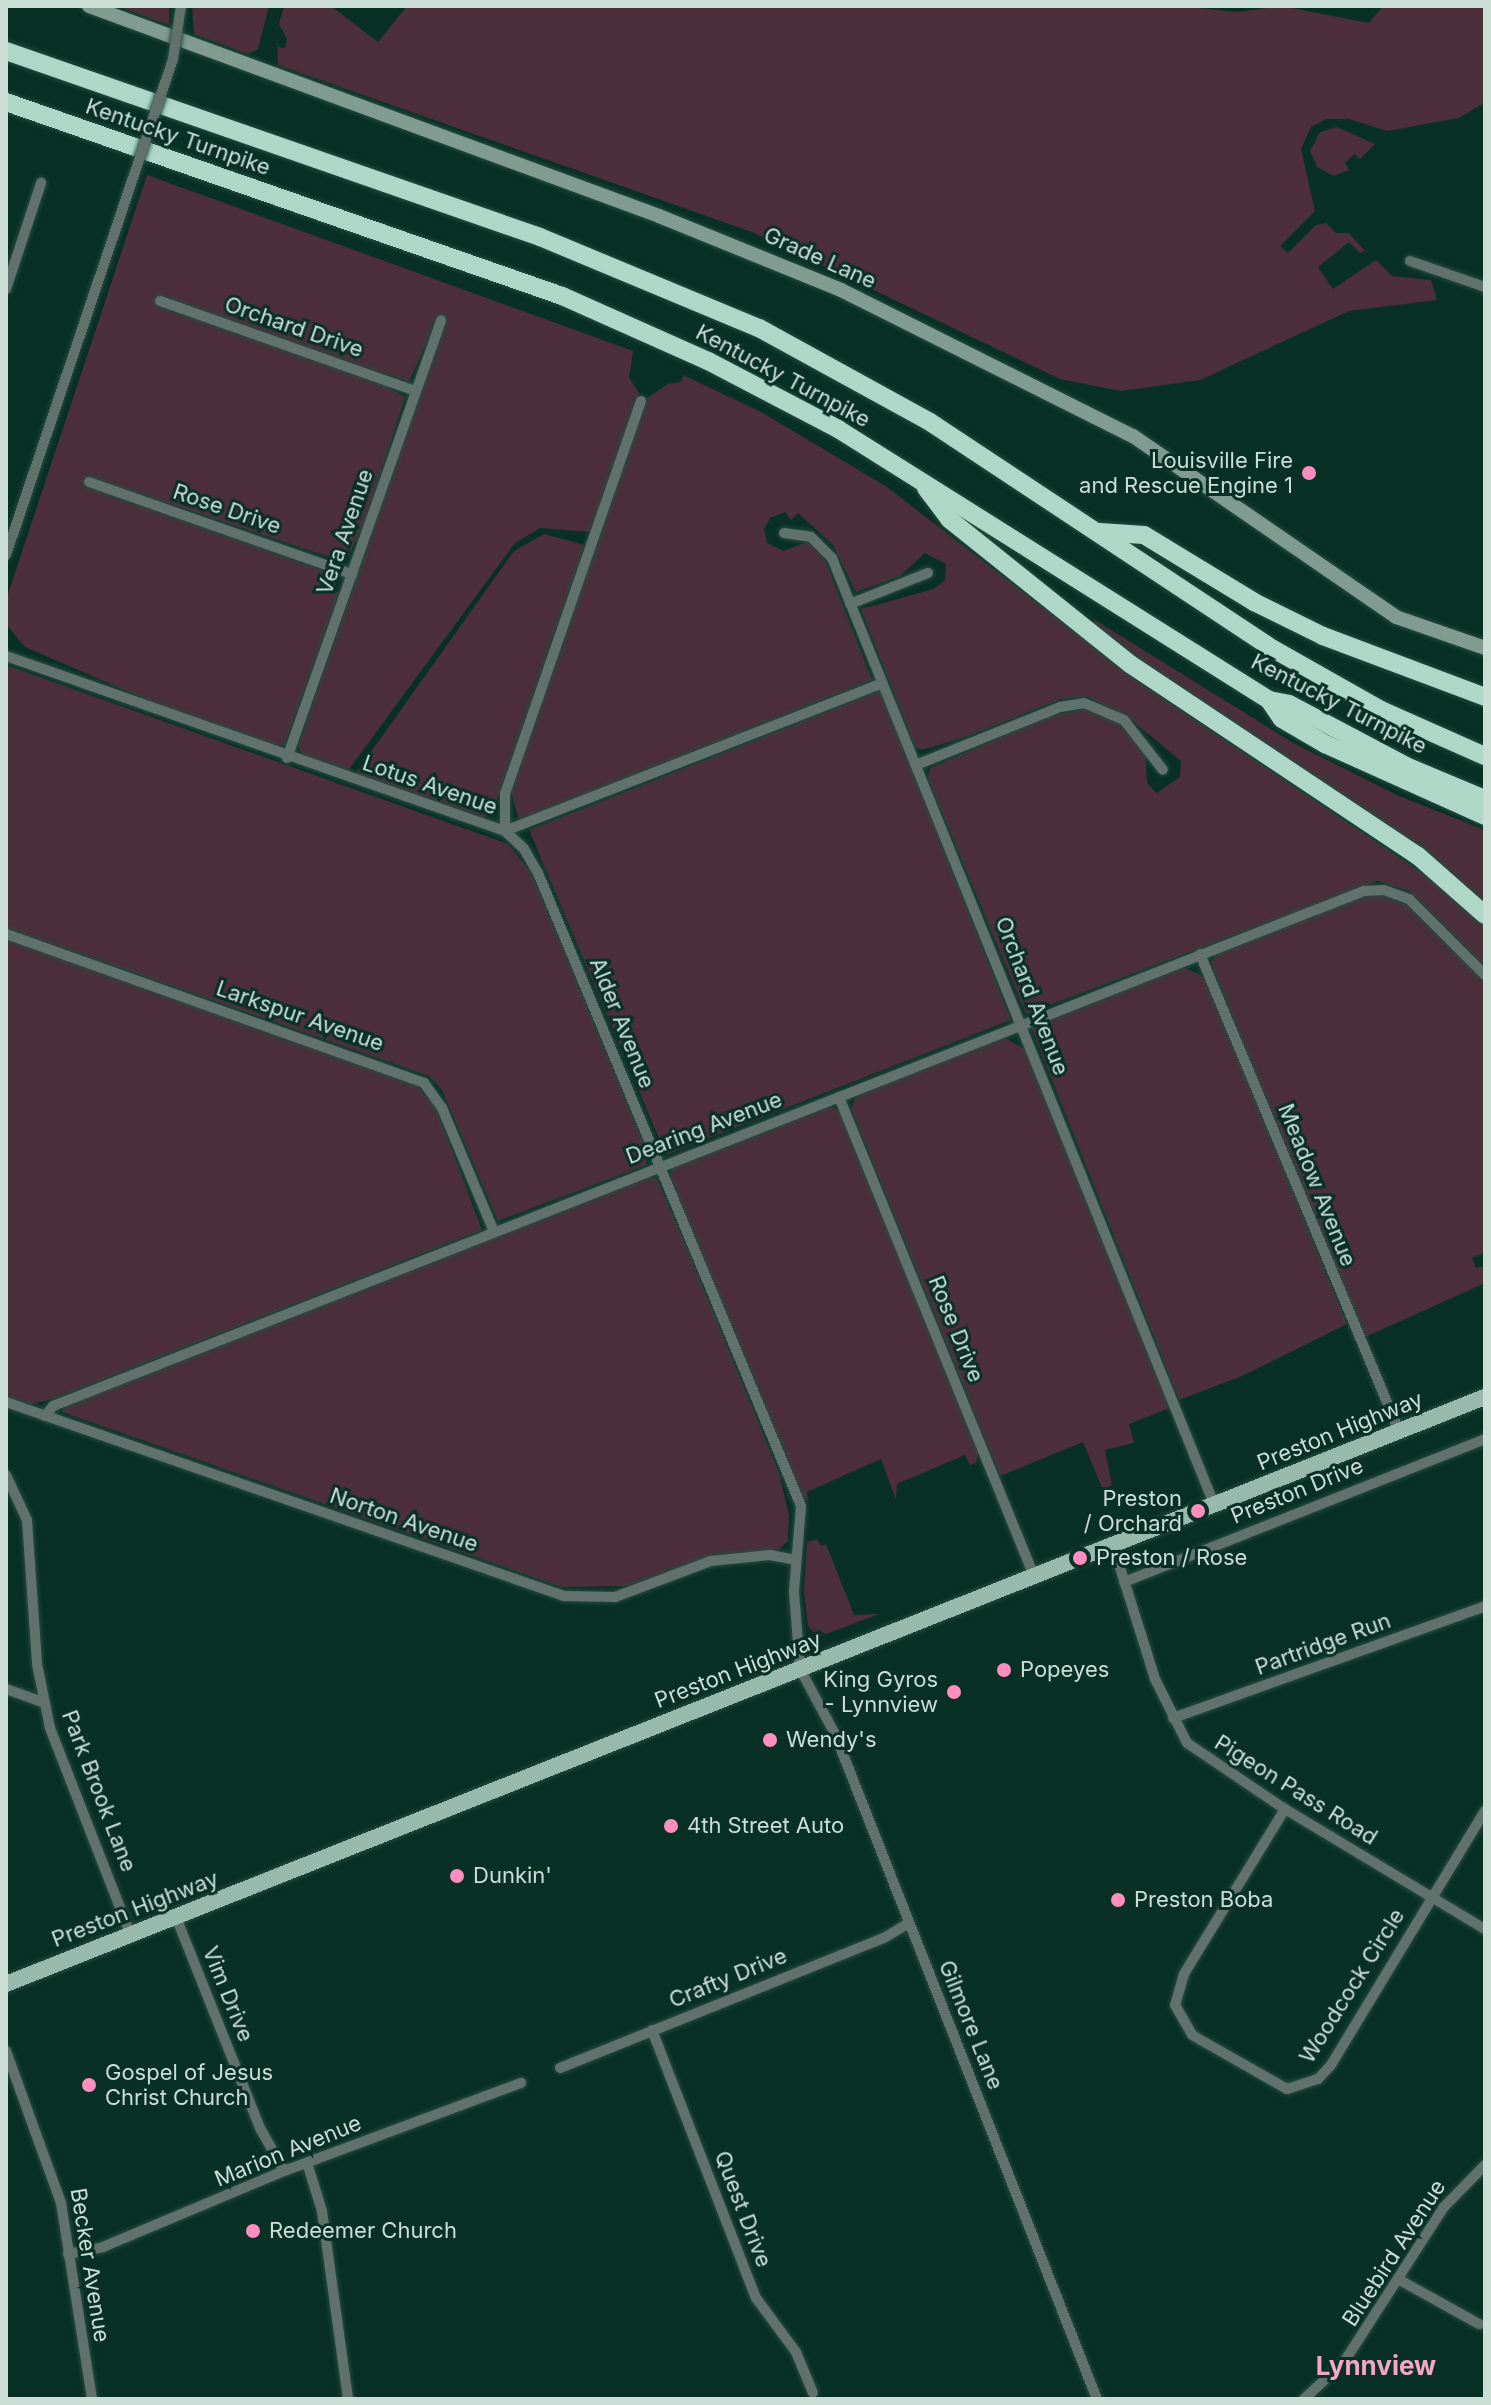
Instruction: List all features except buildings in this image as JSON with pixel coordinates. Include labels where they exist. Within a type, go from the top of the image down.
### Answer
[{"type":"highway","points":[[6,51],[641,276],[860,380],[1268,646],[1381,710],[1485,756]]},
{"type":"highway","name":"Kentucky Turnpike","points":[[6,102],[593,308],[779,397],[1269,700],[1289,704],[1406,766],[1485,799]]},
{"type":"highway","points":[[922,483],[949,519],[1130,664],[1418,856],[1485,915]]},
{"type":"highway","points":[[1097,532],[1144,535],[1231,589],[1323,636],[1485,697]]},
{"type":"highway","points":[[1269,700],[1282,719],[1335,749],[1485,816]]},
{"type":"main road","name":"Grade Lane","points":[[89,6],[659,216],[841,290],[1133,436],[1396,617],[1485,648]]},
{"type":"main road","name":"Preston Highway","points":[[6,1984],[1485,1397]]},
{"type":"street","points":[[6,555],[169,73],[181,6]]},
{"type":"street","points":[[6,289],[41,183]]},
{"type":"street","points":[[6,249],[18,253]]},
{"type":"street","points":[[1410,261],[1485,287]]},
{"type":"street","name":"Orchard Drive","points":[[160,301],[415,391]]},
{"type":"street","name":"Vera Avenue","points":[[287,758],[441,320]]},
{"type":"street","points":[[505,831],[505,793],[641,401]]},
{"type":"street","name":"Rose Drive","points":[[89,482],[352,574]]},
{"type":"street","name":"Orchard Avenue","points":[[784,533],[806,535],[826,548],[1214,1504]]},
{"type":"street","points":[[850,604],[928,573]]},
{"type":"street","name":"Lotus Avenue","points":[[6,656],[287,758],[505,831],[882,683]]},
{"type":"street","points":[[916,765],[1060,707],[1084,703],[1124,720],[1163,770]]},
{"type":"street","name":"Alder Avenue","points":[[505,831],[524,849],[538,873],[801,1506],[796,1560],[800,1669]]},
{"type":"street","name":"Dearing Avenue","points":[[45,1416],[53,1406],[1353,894],[1384,890],[1417,905],[1485,975]]},
{"type":"street","name":"Larkspur Avenue","points":[[6,934],[424,1083],[442,1108],[494,1232]]},
{"type":"street","name":"Meadow Avenue","points":[[1200,954],[1399,1431]]},
{"type":"street","name":"Rose Drive","points":[[839,1097],[1034,1576]]},
{"type":"street","name":"Norton Avenue","points":[[6,1402],[564,1596],[615,1597],[711,1561],[770,1555],[796,1560]]},
{"type":"street","name":"Preston Drive","points":[[1124,1582],[1485,1439]]},
{"type":"street","name":"Park Brook Lane","points":[[6,1475],[27,1520],[45,1703],[130,1933]]},
{"type":"street","name":"Pigeon Pass Road","points":[[1113,1545],[1173,1718],[1197,1753],[1485,1929]]},
{"type":"street","name":"Partridge Run","points":[[1173,1718],[1485,1606]]},
{"type":"street","name":"Gilmore Lane","points":[[800,1669],[835,1734],[1097,2399]]},
{"type":"street","points":[[6,1689],[45,1703]]},
{"type":"street","name":"Woodcock Circle","points":[[1285,1809],[1175,1996],[1185,2029],[1272,2085],[1304,2086],[1331,2065],[1485,1811]]},
{"type":"street","name":"Vim Drive","points":[[176,1917],[260,2128],[284,2171]]},
{"type":"street","name":"Crafty Drive","points":[[560,2068],[884,1938],[909,1923]]},
{"type":"street","name":"Quest Drive","points":[[652,2030],[756,2298],[796,2352],[813,2393]]},
{"type":"street","name":"Becker Avenue","points":[[6,2051],[56,2180],[92,2399]]},
{"type":"street","name":"Marion Avenue","points":[[68,2254],[103,2247],[284,2171],[308,2166],[521,2083]]},
{"type":"street","name":"Bluebird Avenue","points":[[1304,2399],[1344,2362],[1444,2207],[1485,2165]]},
{"type":"street","points":[[308,2166],[322,2211],[348,2399]]},
{"type":"street","points":[[1398,2279],[1479,2324]]},
{"type":"shaded area","points":[[117,6],[169,6],[169,25]]},
{"type":"shaded area","points":[[192,6],[269,6],[258,49],[248,54],[194,34]]},
{"type":"shaded area","points":[[284,6],[331,6],[378,42],[407,6],[1180,6],[1237,12],[1282,6],[1369,23],[1383,6],[1485,6],[1485,102],[1459,118],[1387,131],[1349,119],[1326,119],[1311,127],[1301,149],[1315,211],[1280,246],[1288,253],[1316,225],[1326,223],[1336,233],[1349,233],[1365,251],[1360,253],[1349,242],[1318,267],[1333,289],[1376,260],[1392,276],[1431,280],[1437,300],[1349,311],[1200,380],[1121,391],[1060,379],[752,232],[278,65],[277,36],[278,47],[285,48],[287,39],[279,24]]},
{"type":"shaded area","points":[[1337,127],[1375,144],[1360,159],[1354,154],[1345,163],[1349,170],[1334,176],[1317,167],[1310,151],[1320,132]]},
{"type":"shaded area","points":[[147,175],[633,351],[629,378],[639,393],[590,532],[540,528],[515,543],[347,772],[303,756],[298,746],[447,318],[438,316],[409,382],[161,298],[161,307],[385,385],[405,397],[364,525],[345,562],[88,477],[85,486],[332,573],[339,593],[285,744],[277,747],[173,711],[25,647],[6,624],[7,597]]},
{"type":"shaded area","points":[[683,375],[761,412],[887,487],[1145,686],[1433,880],[1485,926],[1485,967],[1409,891],[1378,881],[1026,1014],[928,779],[930,768],[1050,716],[1085,709],[1116,720],[1145,746],[1147,783],[1157,793],[1180,777],[1181,761],[1129,718],[1088,697],[1061,699],[969,736],[922,750],[915,747],[861,609],[934,589],[945,580],[946,564],[925,553],[900,576],[856,592],[833,545],[798,513],[791,520],[785,512],[770,518],[764,529],[767,543],[783,551],[807,542],[822,552],[872,680],[519,821],[511,791],[594,543],[647,398],[668,384],[681,382]]},
{"type":"shaded area","points":[[544,534],[585,545],[492,813],[484,818],[356,773],[514,551]]},
{"type":"shaded area","points":[[1095,620],[1295,744],[1399,796],[1485,830],[1485,904],[1198,704],[1092,626]]},
{"type":"shaded area","points":[[6,665],[508,844],[532,874],[648,1153],[646,1165],[498,1221],[442,1090],[429,1076],[6,928]]},
{"type":"shaded area","points":[[881,690],[1011,1020],[666,1155],[529,830]]},
{"type":"shaded area","points":[[1379,893],[1413,908],[1485,980],[1485,1252],[1472,1258],[1476,1268],[1485,1266],[1485,1283],[1363,1338],[1211,964],[1216,953],[1360,896]]},
{"type":"shaded area","points":[[6,939],[414,1083],[436,1107],[482,1230],[56,1398],[31,1404],[6,1396]]},
{"type":"shaded area","points":[[1183,967],[1205,977],[1347,1324],[1242,1376],[1179,1400],[1031,1027]]},
{"type":"shaded area","points":[[1003,1037],[1026,1050],[1170,1408],[1129,1424],[1134,1443],[1105,1450],[1112,1485],[1103,1490],[1083,1442],[1000,1476],[851,1109],[857,1094]]},
{"type":"shaded area","points":[[829,1106],[840,1111],[979,1448],[976,1463],[970,1465],[965,1455],[897,1484],[896,1500],[881,1459],[807,1492],[808,1500],[802,1501],[670,1177],[672,1168]]},
{"type":"shaded area","points":[[651,1176],[657,1179],[682,1236],[779,1473],[789,1515],[788,1541],[778,1550],[712,1555],[627,1586],[561,1587],[62,1412],[65,1405]]},
{"type":"shaded area","points":[[817,1539],[821,1546],[826,1544],[854,1615],[879,1614],[826,1634],[812,1628],[823,1635],[819,1637],[808,1626],[804,1591],[807,1542]]},
{"type":"place","name":"Louisville Fire and Rescue Engine 1","points":[[1309,473]]},
{"type":"place","name":"Preston / Orchard","points":[[1198,1511]]},
{"type":"place","name":"Preston / Rose","points":[[1080,1558]]},
{"type":"place","name":"Popeyes","points":[[1004,1670]]},
{"type":"place","name":"King Gyros - Lynnview","points":[[954,1692]]},
{"type":"place","name":"Wendy's","points":[[770,1740]]},
{"type":"place","name":"4th Street Auto","points":[[671,1826]]},
{"type":"place","name":"Dunkin'","points":[[457,1876]]},
{"type":"place","name":"Preston Boba","points":[[1118,1900]]},
{"type":"place","name":"Gospel of Jesus Christ Church","points":[[89,2085]]},
{"type":"place","name":"Redeemer Church","points":[[253,2231]]},
{"type":"district","name":"Lynnview","points":[[1376,2366]]}]
